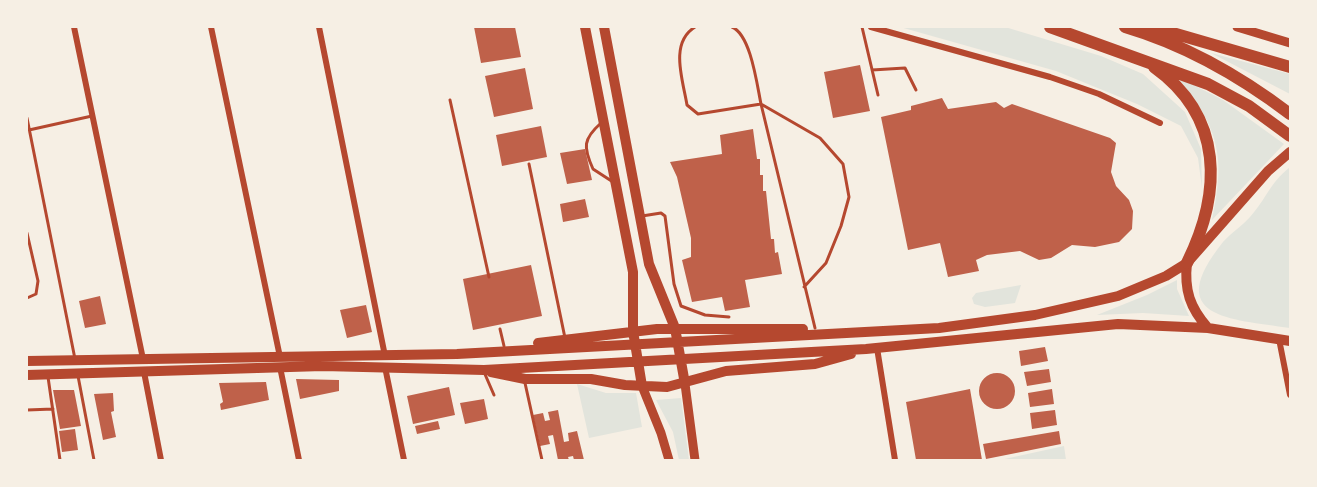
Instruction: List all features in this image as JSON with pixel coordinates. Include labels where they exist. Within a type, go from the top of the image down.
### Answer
[{"type":"highway","points":[[1050,27],[1208,84],[1249,106],[1290,136]]},
{"type":"highway","points":[[1125,27],[1204,58],[1255,88],[1290,114]]},
{"type":"highway","points":[[1152,27],[1290,67]]},
{"type":"highway","points":[[1143,59],[1162,73],[1181,92],[1197,115],[1208,138],[1212,164],[1209,197],[1199,234],[1187,262]]},
{"type":"main road","points":[[585,27],[633,272],[633,331],[642,386],[662,433],[669,460]]},
{"type":"main road","points":[[604,27],[652,278],[675,328],[685,384],[694,460]]},
{"type":"main road","points":[[1237,27],[1290,43]]},
{"type":"main road","points":[[507,349],[633,331],[675,328],[817,331],[939,328],[1064,310],[1118,297],[1166,276],[1187,262],[1268,171],[1290,152]]},
{"type":"main road","points":[[1187,262],[1185,280],[1188,298],[1196,314],[1208,328]]},
{"type":"main road","points":[[484,370],[872,349],[1118,324],[1208,328],[1284,340]]},
{"type":"main road","points":[[27,361],[143,359],[280,362],[385,361],[507,349],[817,331]]},
{"type":"main road","points":[[385,361],[484,370],[525,379],[591,379],[642,386],[685,384],[726,370],[815,364],[872,349]]},
{"type":"main road","points":[[27,375],[144,372],[280,362]]},
{"type":"street","points":[[74,27],[143,359]]},
{"type":"street","points":[[211,27],[299,460]]},
{"type":"street","points":[[319,27],[404,460]]},
{"type":"street","points":[[872,27],[1050,77],[1099,94],[1160,123]]},
{"type":"street","points":[[1284,340],[1290,395]]},
{"type":"street","points":[[872,349],[895,460]]},
{"type":"street","points":[[144,372],[161,460]]},
{"type":"lane","points":[[695,27],[687,32],[681,43],[680,61],[687,105],[698,114],[761,104],[820,138],[843,164],[849,197],[841,226],[826,263],[804,287]]},
{"type":"lane","points":[[732,27],[743,36],[748,48],[804,287],[817,331]]},
{"type":"lane","points":[[862,27],[878,94]]},
{"type":"lane","points":[[872,70],[905,68],[916,90]]},
{"type":"lane","points":[[450,100],[489,278]]},
{"type":"lane","points":[[29,130],[92,116]]},
{"type":"lane","points":[[27,118],[75,360]]},
{"type":"lane","points":[[603,121],[588,134],[586,142],[593,169],[617,184]]},
{"type":"lane","points":[[529,164],[565,340]]},
{"type":"lane","points":[[640,216],[661,213],[665,216],[674,284],[681,306],[705,315],[729,317]]},
{"type":"lane","points":[[27,233],[38,281],[36,294],[27,298]]},
{"type":"lane","points":[[500,329],[507,349]]},
{"type":"lane","points":[[484,370],[494,395]]},
{"type":"lane","points":[[78,374],[94,460]]},
{"type":"lane","points":[[47,375],[60,460]]},
{"type":"lane","points":[[525,379],[542,460]]},
{"type":"lane","points":[[27,410],[53,409]]},
{"type":"shaded area","points":[[900,27],[1005,27],[1101,56],[1143,74],[1185,112],[1201,149],[1202,188],[1198,158],[1181,126],[1137,104],[1056,71]]},
{"type":"shaded area","points":[[1211,53],[1290,74],[1290,94]]},
{"type":"shaded area","points":[[1176,76],[1223,100],[1284,144],[1212,220],[1218,178],[1215,143],[1202,111]]},
{"type":"shaded area","points":[[1290,167],[1290,328],[1226,317],[1211,310],[1201,300],[1199,286],[1206,267],[1223,242],[1250,217],[1277,179]]},
{"type":"shaded area","points":[[1177,280],[1177,289],[1189,316],[1143,313],[1097,315],[1147,295]]},
{"type":"shaded area","points":[[1021,285],[1015,303],[985,307],[974,304],[972,298],[976,293]]},
{"type":"shaded area","points":[[577,384],[606,393],[636,393],[642,427],[589,438]]},
{"type":"shaded area","points":[[681,398],[689,460],[679,460],[673,432],[656,400]]},
{"type":"shaded area","points":[[1064,446],[1066,460],[1000,460]]},
{"type":"building","points":[[474,27],[515,27],[521,57],[481,63]]},
{"type":"building","points":[[860,65],[870,111],[833,118],[824,72]]},
{"type":"building","points":[[525,68],[533,109],[494,117],[485,76]]},
{"type":"building","points":[[942,98],[948,109],[996,102],[1004,108],[1012,104],[1110,138],[1116,143],[1111,172],[1116,186],[1129,200],[1133,211],[1132,229],[1119,242],[1095,247],[1072,245],[1051,258],[1039,260],[1020,251],[987,255],[976,260],[979,271],[948,277],[940,243],[908,250],[881,117],[911,110],[911,106]]},
{"type":"building","points":[[541,126],[547,157],[502,166],[496,135]]},
{"type":"building","points":[[753,129],[757,159],[760,159],[760,175],[763,175],[763,191],[766,191],[771,239],[774,239],[775,253],[778,252],[782,274],[745,280],[750,307],[725,311],[722,297],[692,302],[682,260],[691,257],[691,238],[677,177],[670,162],[722,154],[720,135]]},
{"type":"building","points":[[585,149],[592,180],[567,184],[560,153]]},
{"type":"building","points":[[585,199],[589,217],[563,222],[560,204]]},
{"type":"building","points":[[531,265],[542,316],[473,330],[463,279]]},
{"type":"building","points":[[100,296],[106,324],[85,328],[79,301]]},
{"type":"building","points":[[366,305],[372,332],[347,338],[340,310]]},
{"type":"building","points":[[1045,347],[1048,361],[1021,366],[1019,351]]},
{"type":"building","points":[[1049,369],[1051,382],[1027,386],[1024,372]]},
{"type":"building","points":[[997,373],[1009,379],[1015,391],[1009,403],[997,409],[985,403],[979,391],[985,379]]},
{"type":"building","points":[[296,379],[339,380],[339,391],[300,399]]},
{"type":"building","points":[[266,382],[269,400],[221,410],[220,404],[223,402],[219,383]]},
{"type":"building","points":[[449,387],[455,415],[413,424],[407,396]]},
{"type":"building","points":[[970,389],[982,460],[916,460],[906,402]]},
{"type":"building","points":[[1052,389],[1054,404],[1030,407],[1028,393]]},
{"type":"building","points":[[53,390],[74,390],[81,426],[60,429]]},
{"type":"building","points":[[113,393],[114,411],[111,412],[116,437],[103,440],[94,394]]},
{"type":"building","points":[[484,399],[488,419],[465,424],[460,403]]},
{"type":"building","points":[[558,410],[564,442],[569,441],[568,433],[577,431],[584,460],[574,460],[573,456],[568,457],[569,460],[558,460],[553,435],[548,436],[550,444],[540,446],[533,415],[543,413],[545,421],[550,420],[548,412]]},
{"type":"building","points":[[1055,410],[1057,425],[1032,429],[1030,413]]},
{"type":"building","points":[[438,421],[440,429],[417,434],[415,426]]},
{"type":"building","points":[[75,429],[78,450],[62,452],[59,431]]},
{"type":"building","points":[[1059,431],[1061,444],[986,459],[983,444]]}]
